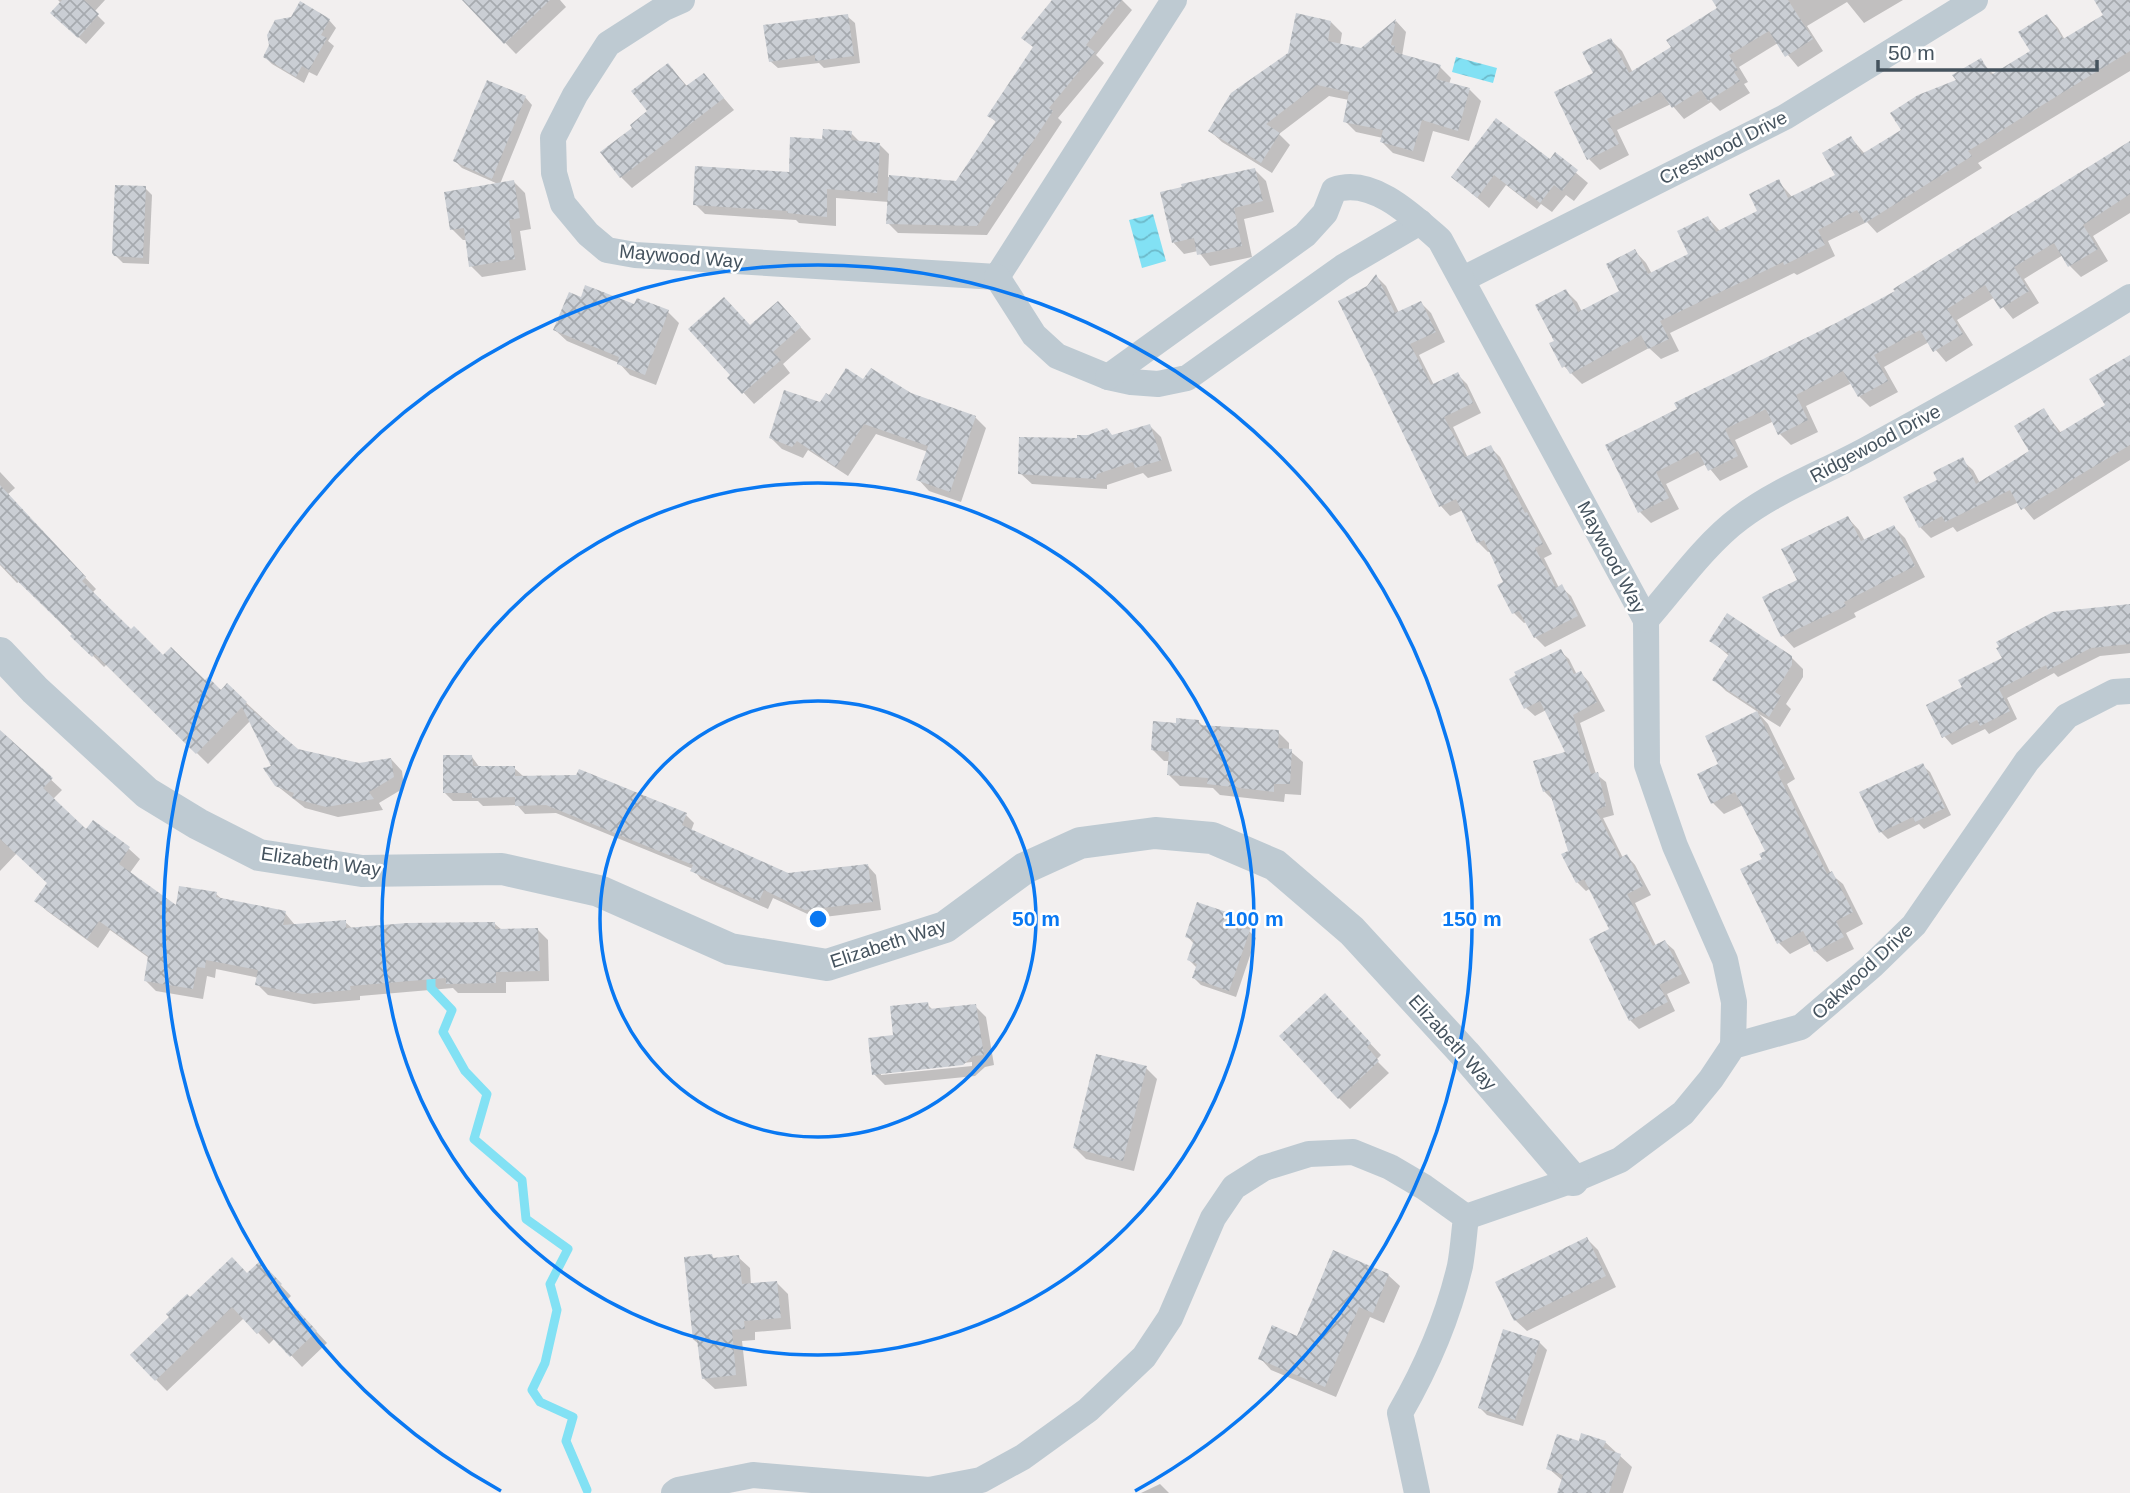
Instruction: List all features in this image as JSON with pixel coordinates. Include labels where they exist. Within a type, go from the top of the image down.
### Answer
[{"type":"street","name":"Maywood Way","points":[[682,0],[664,8],[608,44],[575,95],[553,138],[554,173],[563,204],[588,234],[607,250],[635,255],[997,277]]},
{"type":"street","points":[[1174,0],[997,277],[1034,335],[1057,356],[1108,377],[1131,382],[1158,384],[1187,378],[1343,267],[1420,222]]},
{"type":"street","name":"Crestwood Drive","points":[[1463,279],[1785,117],[1975,0]]},
{"type":"street","name":"Maywood Way","points":[[1108,377],[1305,234],[1325,212],[1334,190],[1346,186],[1364,189],[1386,198],[1440,240],[1646,620],[1647,765],[1675,846],[1725,960],[1734,1002],[1733,1046]]},
{"type":"street","name":"Ridgewood Drive","points":[[1646,620],[1697,560],[1738,519],[1771,498],[1869,448],[2056,343],[2130,297]]},
{"type":"street","name":"Elizabeth Way","points":[[0,653],[35,690],[147,793],[198,824],[259,855],[362,871],[502,869],[599,891],[730,949],[827,965],[945,927],[1025,868],[1080,843],[1155,833],[1212,838],[1275,865],[1352,931],[1465,1054],[1573,1180]]},
{"type":"street","name":"Oakwood Drive","points":[[1733,1046],[1801,1027],[1872,966],[1914,925],[2027,761],[2067,716],[2114,692],[2130,691]]},
{"type":"street","points":[[1466,1217],[1573,1180],[1620,1160],[1683,1113],[1711,1079],[1733,1046]]},
{"type":"street","points":[[674,1493],[753,1475],[929,1490],[981,1480],[1023,1457],[1088,1410],[1144,1357],[1170,1318],[1213,1218],[1234,1187],[1264,1168],[1309,1154],[1353,1152],[1390,1167],[1466,1217]]},
{"type":"street","points":[[1417,1493],[1400,1413],[1418,1381],[1450,1300],[1461,1263],[1466,1217]]},
{"type":"water","points":[[1456,57],[1497,68],[1493,83],[1452,72]]},
{"type":"water","points":[[1153,214],[1166,261],[1142,268],[1129,220]]},
{"type":"building","points":[[62,0],[84,0],[99,14],[78,38],[50,13]]},
{"type":"building","points":[[462,0],[550,0],[504,44]]},
{"type":"building","points":[[1052,0],[1122,0],[1086,45],[1095,52],[1049,108],[1053,111],[977,226],[886,224],[889,175],[956,181],[996,121],[987,116],[1033,47],[1021,38]]},
{"type":"building","points":[[1712,0],[1788,0],[1813,39],[1785,57],[1769,31],[1729,55],[1738,70],[1734,72],[1740,81],[1708,101],[1701,90],[1672,108],[1661,92],[1607,119],[1619,144],[1587,160],[1554,92],[1593,73],[1582,52],[1611,38],[1629,73],[1671,47],[1666,40],[1717,8]]},
{"type":"building","points":[[2094,0],[2130,0],[2130,51],[1968,151],[1972,156],[1865,223],[1857,210],[1818,230],[1825,245],[1784,265],[1783,262],[1660,321],[1669,339],[1648,349],[1641,335],[1570,374],[1565,366],[1562,368],[1549,343],[1554,341],[1535,305],[1566,289],[1578,312],[1619,291],[1606,264],[1635,249],[1648,274],[1688,254],[1677,231],[1708,216],[1716,232],[1757,211],[1749,194],[1779,179],[1788,198],[1835,175],[1822,153],[1851,136],[1862,154],[1901,130],[1890,113],[1918,95],[1956,80],[1952,75],[1981,58],[1991,75],[2030,51],[2018,32],[2047,14],[2063,39],[2103,15]]},
{"type":"building","points":[[300,1],[330,19],[321,35],[327,38],[309,70],[302,66],[296,77],[263,57],[269,45],[267,35],[275,20],[291,17]]},
{"type":"building","points":[[1296,13],[1331,21],[1328,41],[1361,48],[1396,19],[1391,45],[1395,46],[1394,52],[1441,65],[1436,79],[1470,88],[1458,131],[1422,120],[1413,151],[1380,142],[1383,130],[1343,122],[1349,92],[1317,85],[1266,124],[1280,133],[1261,163],[1208,131],[1231,93],[1288,53]]},
{"type":"building","points":[[848,14],[854,56],[815,61],[815,55],[769,62],[763,25]]},
{"type":"building","points":[[668,63],[686,86],[704,73],[724,98],[620,178],[600,152],[632,128],[630,125],[647,111],[631,91]]},
{"type":"building","points":[[487,80],[526,96],[492,179],[453,161]]},
{"type":"building","points":[[1496,118],[1550,159],[1555,152],[1578,170],[1562,191],[1554,185],[1540,203],[1529,194],[1525,199],[1494,175],[1477,198],[1451,177]]},
{"type":"building","points":[[823,129],[852,131],[851,140],[880,143],[877,193],[827,189],[827,217],[787,213],[788,211],[693,205],[695,166],[789,172],[790,137],[822,139]]},
{"type":"building","points":[[2130,141],[2130,194],[2083,225],[2098,249],[2068,267],[2054,243],[2014,267],[2029,291],[2000,309],[1985,285],[1947,309],[1963,334],[1933,352],[1920,330],[1874,355],[1888,381],[1858,397],[1843,371],[1796,395],[1808,420],[1778,435],[1766,409],[1725,429],[1738,456],[1708,471],[1698,451],[1656,472],[1669,498],[1638,513],[1605,445],[1677,409],[1674,403],[1895,291],[1893,289]]},
{"type":"building","points":[[1255,168],[1263,201],[1234,208],[1242,246],[1197,255],[1194,238],[1172,243],[1160,192],[1182,187],[1181,184]]},
{"type":"building","points":[[514,180],[520,218],[509,220],[515,259],[469,267],[464,228],[450,230],[444,192]]},
{"type":"building","points":[[115,185],[146,186],[143,258],[114,256],[112,253]]},
{"type":"building","points":[[1376,274],[1395,313],[1421,301],[1436,332],[1410,344],[1431,385],[1458,372],[1473,403],[1444,417],[1465,457],[1491,445],[1543,544],[1535,548],[1556,588],[1562,584],[1578,616],[1534,638],[1519,611],[1512,614],[1497,585],[1503,582],[1484,540],[1477,543],[1456,499],[1439,507],[1338,301],[1367,286]]},
{"type":"building","points":[[585,285],[634,304],[637,298],[669,310],[645,375],[617,364],[619,357],[553,330],[569,292],[581,297]]},
{"type":"building","points":[[724,297],[750,325],[778,301],[801,327],[773,352],[781,360],[742,394],[727,378],[730,375],[688,329]]},
{"type":"building","points":[[2130,355],[2130,445],[2021,510],[2010,490],[1945,522],[1942,516],[1919,528],[1903,497],[1937,480],[1933,472],[1963,457],[1976,484],[2029,451],[2014,426],[2044,408],[2059,433],[2105,405],[2089,379]]},
{"type":"building","points":[[846,368],[863,379],[871,368],[911,393],[976,416],[950,492],[916,480],[928,446],[864,424],[836,467],[797,441],[792,447],[769,438],[784,390],[820,402],[826,393],[829,395]]},
{"type":"building","points":[[1150,424],[1162,460],[1135,468],[1133,462],[1097,474],[1096,479],[1018,474],[1019,437],[1077,438],[1077,435],[1088,435],[1107,428],[1112,435]]},
{"type":"building","points":[[0,485],[86,577],[82,581],[131,629],[134,626],[163,655],[171,647],[205,680],[208,677],[221,690],[227,683],[247,702],[245,704],[298,749],[359,763],[391,758],[394,777],[369,792],[374,799],[326,807],[292,798],[294,793],[275,786],[263,768],[271,766],[242,707],[196,754],[95,654],[92,657],[70,636],[72,634],[0,564]]},
{"type":"building","points":[[1848,516],[1861,541],[1894,525],[1915,566],[1844,602],[1846,606],[1781,637],[1762,597],[1797,580],[1781,549]]},
{"type":"building","points":[[2130,604],[2130,644],[2091,648],[2048,670],[2046,665],[1999,689],[2010,711],[1980,726],[1977,720],[1942,738],[1926,705],[1962,687],[1958,680],[2002,658],[1996,648],[1999,647],[1996,642],[2053,612]]},
{"type":"building","points":[[1727,613],[1792,656],[1792,665],[1775,692],[1781,696],[1769,717],[1712,680],[1729,654],[1709,641]]},
{"type":"building","points":[[1561,649],[1574,674],[1581,671],[1597,702],[1573,715],[1591,774],[1598,772],[1606,806],[1596,810],[1620,858],[1627,854],[1643,886],[1627,894],[1653,946],[1665,940],[1682,974],[1659,985],[1668,1002],[1629,1021],[1589,939],[1609,929],[1584,879],[1576,883],[1561,854],[1568,851],[1549,790],[1543,792],[1533,761],[1565,752],[1540,701],[1524,709],[1509,679],[1516,675],[1514,672]]},
{"type":"building","points":[[1757,711],[1785,768],[1777,772],[1827,874],[1832,871],[1853,912],[1836,921],[1844,937],[1814,952],[1803,931],[1777,944],[1740,869],[1762,859],[1759,854],[1765,851],[1735,792],[1711,804],[1697,774],[1718,764],[1705,736]]},
{"type":"building","points":[[1176,718],[1199,720],[1199,725],[1279,730],[1278,748],[1292,749],[1290,784],[1274,784],[1274,792],[1207,784],[1208,778],[1167,775],[1169,752],[1151,750],[1153,721],[1176,723]]},
{"type":"building","points":[[0,730],[53,778],[43,788],[86,829],[93,820],[130,847],[119,864],[176,905],[179,886],[217,892],[216,897],[286,911],[283,925],[346,920],[346,928],[407,923],[495,922],[495,929],[538,928],[540,971],[496,972],[496,983],[446,984],[446,978],[350,986],[351,990],[303,994],[255,985],[258,970],[206,960],[205,968],[197,967],[193,989],[144,981],[148,956],[99,921],[87,939],[34,901],[47,883],[0,839]]},
{"type":"building","points":[[443,755],[472,755],[473,766],[515,766],[515,776],[576,775],[579,769],[687,813],[682,825],[788,873],[868,864],[873,902],[805,910],[764,890],[759,901],[690,871],[693,865],[546,805],[515,806],[515,797],[472,798],[472,793],[443,793]]},
{"type":"building","points":[[1923,763],[1945,808],[1915,822],[1913,817],[1879,833],[1859,792]]},
{"type":"building","points":[[1197,902],[1244,918],[1241,927],[1250,930],[1229,991],[1192,978],[1197,964],[1187,960],[1194,940],[1185,937]]},
{"type":"building","points":[[1325,993],[1371,1043],[1367,1047],[1379,1061],[1338,1099],[1279,1036]]},
{"type":"building","points":[[928,1002],[929,1009],[976,1004],[984,1055],[973,1056],[963,1065],[872,1075],[868,1038],[893,1035],[890,1006]]},
{"type":"building","points":[[1096,1054],[1147,1066],[1123,1161],[1073,1148]]},
{"type":"building","points":[[1587,1237],[1606,1276],[1514,1321],[1495,1282]]},
{"type":"building","points":[[1333,1250],[1389,1274],[1373,1313],[1359,1307],[1325,1387],[1258,1359],[1272,1325],[1297,1336]]},
{"type":"building","points":[[712,1254],[713,1258],[739,1255],[742,1284],[777,1281],[781,1318],[744,1321],[745,1329],[732,1330],[736,1375],[702,1379],[697,1340],[693,1340],[684,1257]]},
{"type":"building","points":[[232,1257],[247,1273],[260,1261],[282,1284],[277,1288],[317,1331],[290,1357],[263,1328],[257,1334],[232,1307],[155,1381],[130,1355],[169,1317],[166,1314],[187,1294],[190,1297]]},
{"type":"building","points":[[1503,1329],[1540,1341],[1515,1420],[1478,1408]]},
{"type":"building","points":[[1581,1433],[1606,1441],[1603,1448],[1621,1454],[1609,1493],[1557,1493],[1563,1475],[1546,1469],[1557,1434],[1579,1441]]},
{"type":"waterway","points":[[431,969],[431,988],[452,1010],[443,1032],[465,1071],[487,1094],[474,1139],[522,1180],[526,1219],[568,1249],[550,1284],[557,1310],[545,1363],[532,1390],[540,1402],[573,1417],[566,1441],[587,1490]]}]
